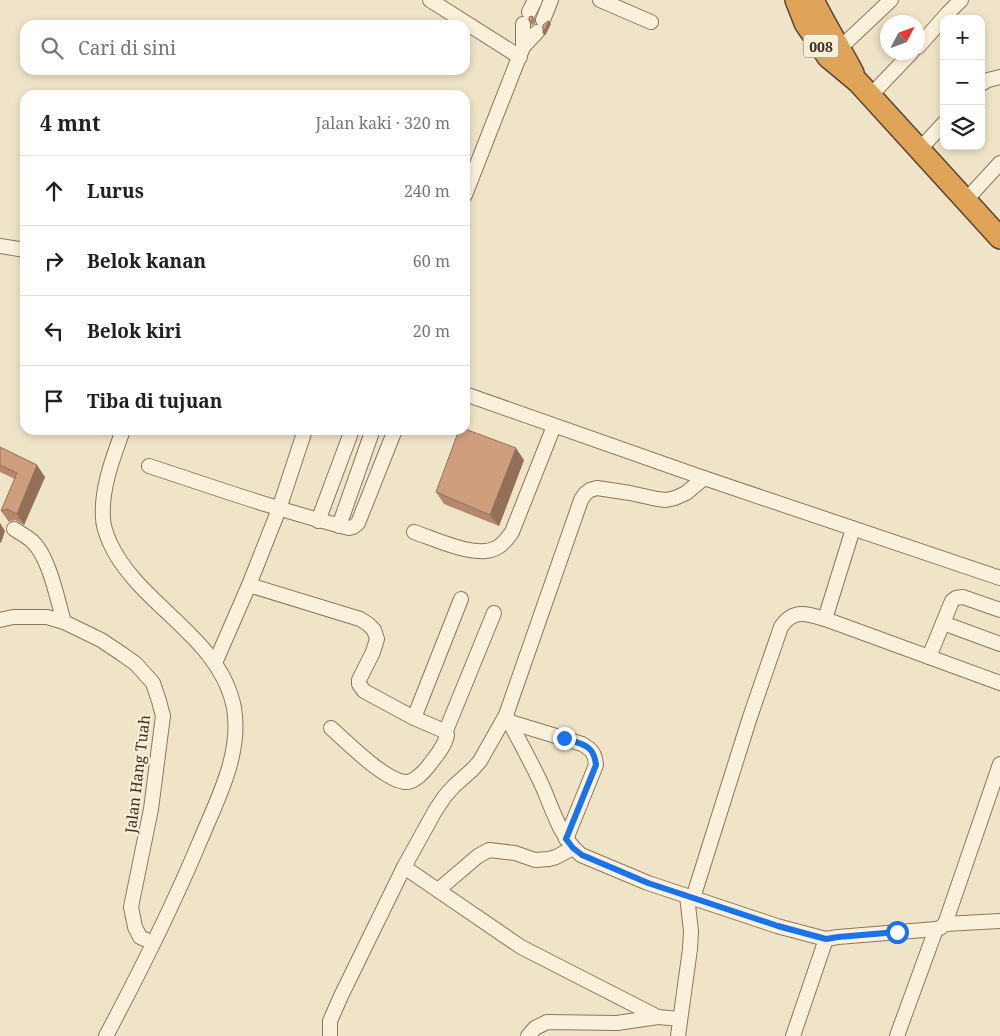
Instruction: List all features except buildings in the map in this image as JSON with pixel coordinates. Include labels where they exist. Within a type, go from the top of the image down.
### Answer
[{"type":"highway","name":"008","points":[[796,0],[806,23],[828,57],[864,89],[1000,238]]},
{"type":"highway","name":"008","points":[[813,0],[864,89]]},
{"type":"street","points":[[430,0],[465,20]]},
{"type":"street","points":[[522,52],[540,26],[551,0]]},
{"type":"street","points":[[600,0],[651,22]]},
{"type":"street","points":[[840,48],[891,0]]},
{"type":"street","points":[[925,39],[961,0]]},
{"type":"street","points":[[470,182],[522,52],[529,12]]},
{"type":"street","points":[[470,23],[522,52]]},
{"type":"street","points":[[864,89],[902,60]]},
{"type":"street","points":[[985,82],[1000,77]]},
{"type":"street","points":[[920,149],[940,127]]},
{"type":"street","points":[[966,200],[1000,164]]},
{"type":"street","points":[[0,246],[20,249]]},
{"type":"street","points":[[470,396],[704,478],[1000,578]]},
{"type":"street","points":[[414,532],[466,550],[486,552],[504,542],[512,532],[554,426]]},
{"type":"street","points":[[106,1036],[179,892],[204,832],[224,783],[233,749],[235,726],[233,706],[226,685],[215,663],[126,570],[115,554],[107,536],[103,519],[104,497],[109,472],[121,435]]},
{"type":"street","points":[[215,663],[279,509],[303,435]]},
{"type":"street","points":[[318,521],[350,435]]},
{"type":"street","points":[[339,526],[367,435]]},
{"type":"street","points":[[149,466],[279,509],[349,528],[358,523],[394,435]]},
{"type":"street","points":[[330,1036],[330,1021],[341,996],[404,867],[435,810],[454,786],[480,761],[508,718],[581,500],[585,494],[597,488],[666,500],[686,493],[704,478]]},
{"type":"street","points":[[14,529],[32,540],[40,550],[64,622]]},
{"type":"street","points":[[825,619],[853,529]]},
{"type":"street","points":[[249,585],[360,619],[368,624],[374,630],[376,639],[373,652],[359,680],[360,688],[370,695],[445,733]]},
{"type":"street","points":[[929,657],[952,601],[956,598],[963,597],[1000,610]]},
{"type":"street","points":[[414,718],[461,599]]},
{"type":"street","points":[[331,728],[367,760],[393,778],[406,782],[413,780],[428,766],[445,743],[447,734],[445,733],[494,613]]},
{"type":"street","points":[[678,1036],[690,949],[690,897],[781,627],[787,619],[793,615],[812,615],[1000,683]]},
{"type":"street","name":"Jalan Hang Tuah","points":[[0,620],[13,617],[47,617],[64,622],[101,640],[136,664],[153,683],[163,716],[152,809],[131,907],[135,927],[140,937],[153,943]]},
{"type":"street","points":[[943,623],[1000,644]]},
{"type":"street","points":[[508,718],[570,844],[582,855],[648,883],[778,926],[826,939],[1000,921]]},
{"type":"street","points":[[438,890],[478,856],[489,850],[515,854],[535,860],[549,859],[556,857],[570,844],[596,765],[595,755],[582,744],[508,718]]},
{"type":"street","points":[[897,1036],[941,927],[1000,764]]},
{"type":"street","points":[[404,867],[521,947],[658,1017]]},
{"type":"street","points":[[793,1036],[826,939]]},
{"type":"street","points":[[528,1036],[535,1028],[548,1022],[617,1023],[658,1017],[680,1019]]},
{"type":"route","points":[[564,738],[582,744],[595,755],[596,765],[566,839],[582,855],[648,883],[778,926],[826,939],[897,932]]}]
